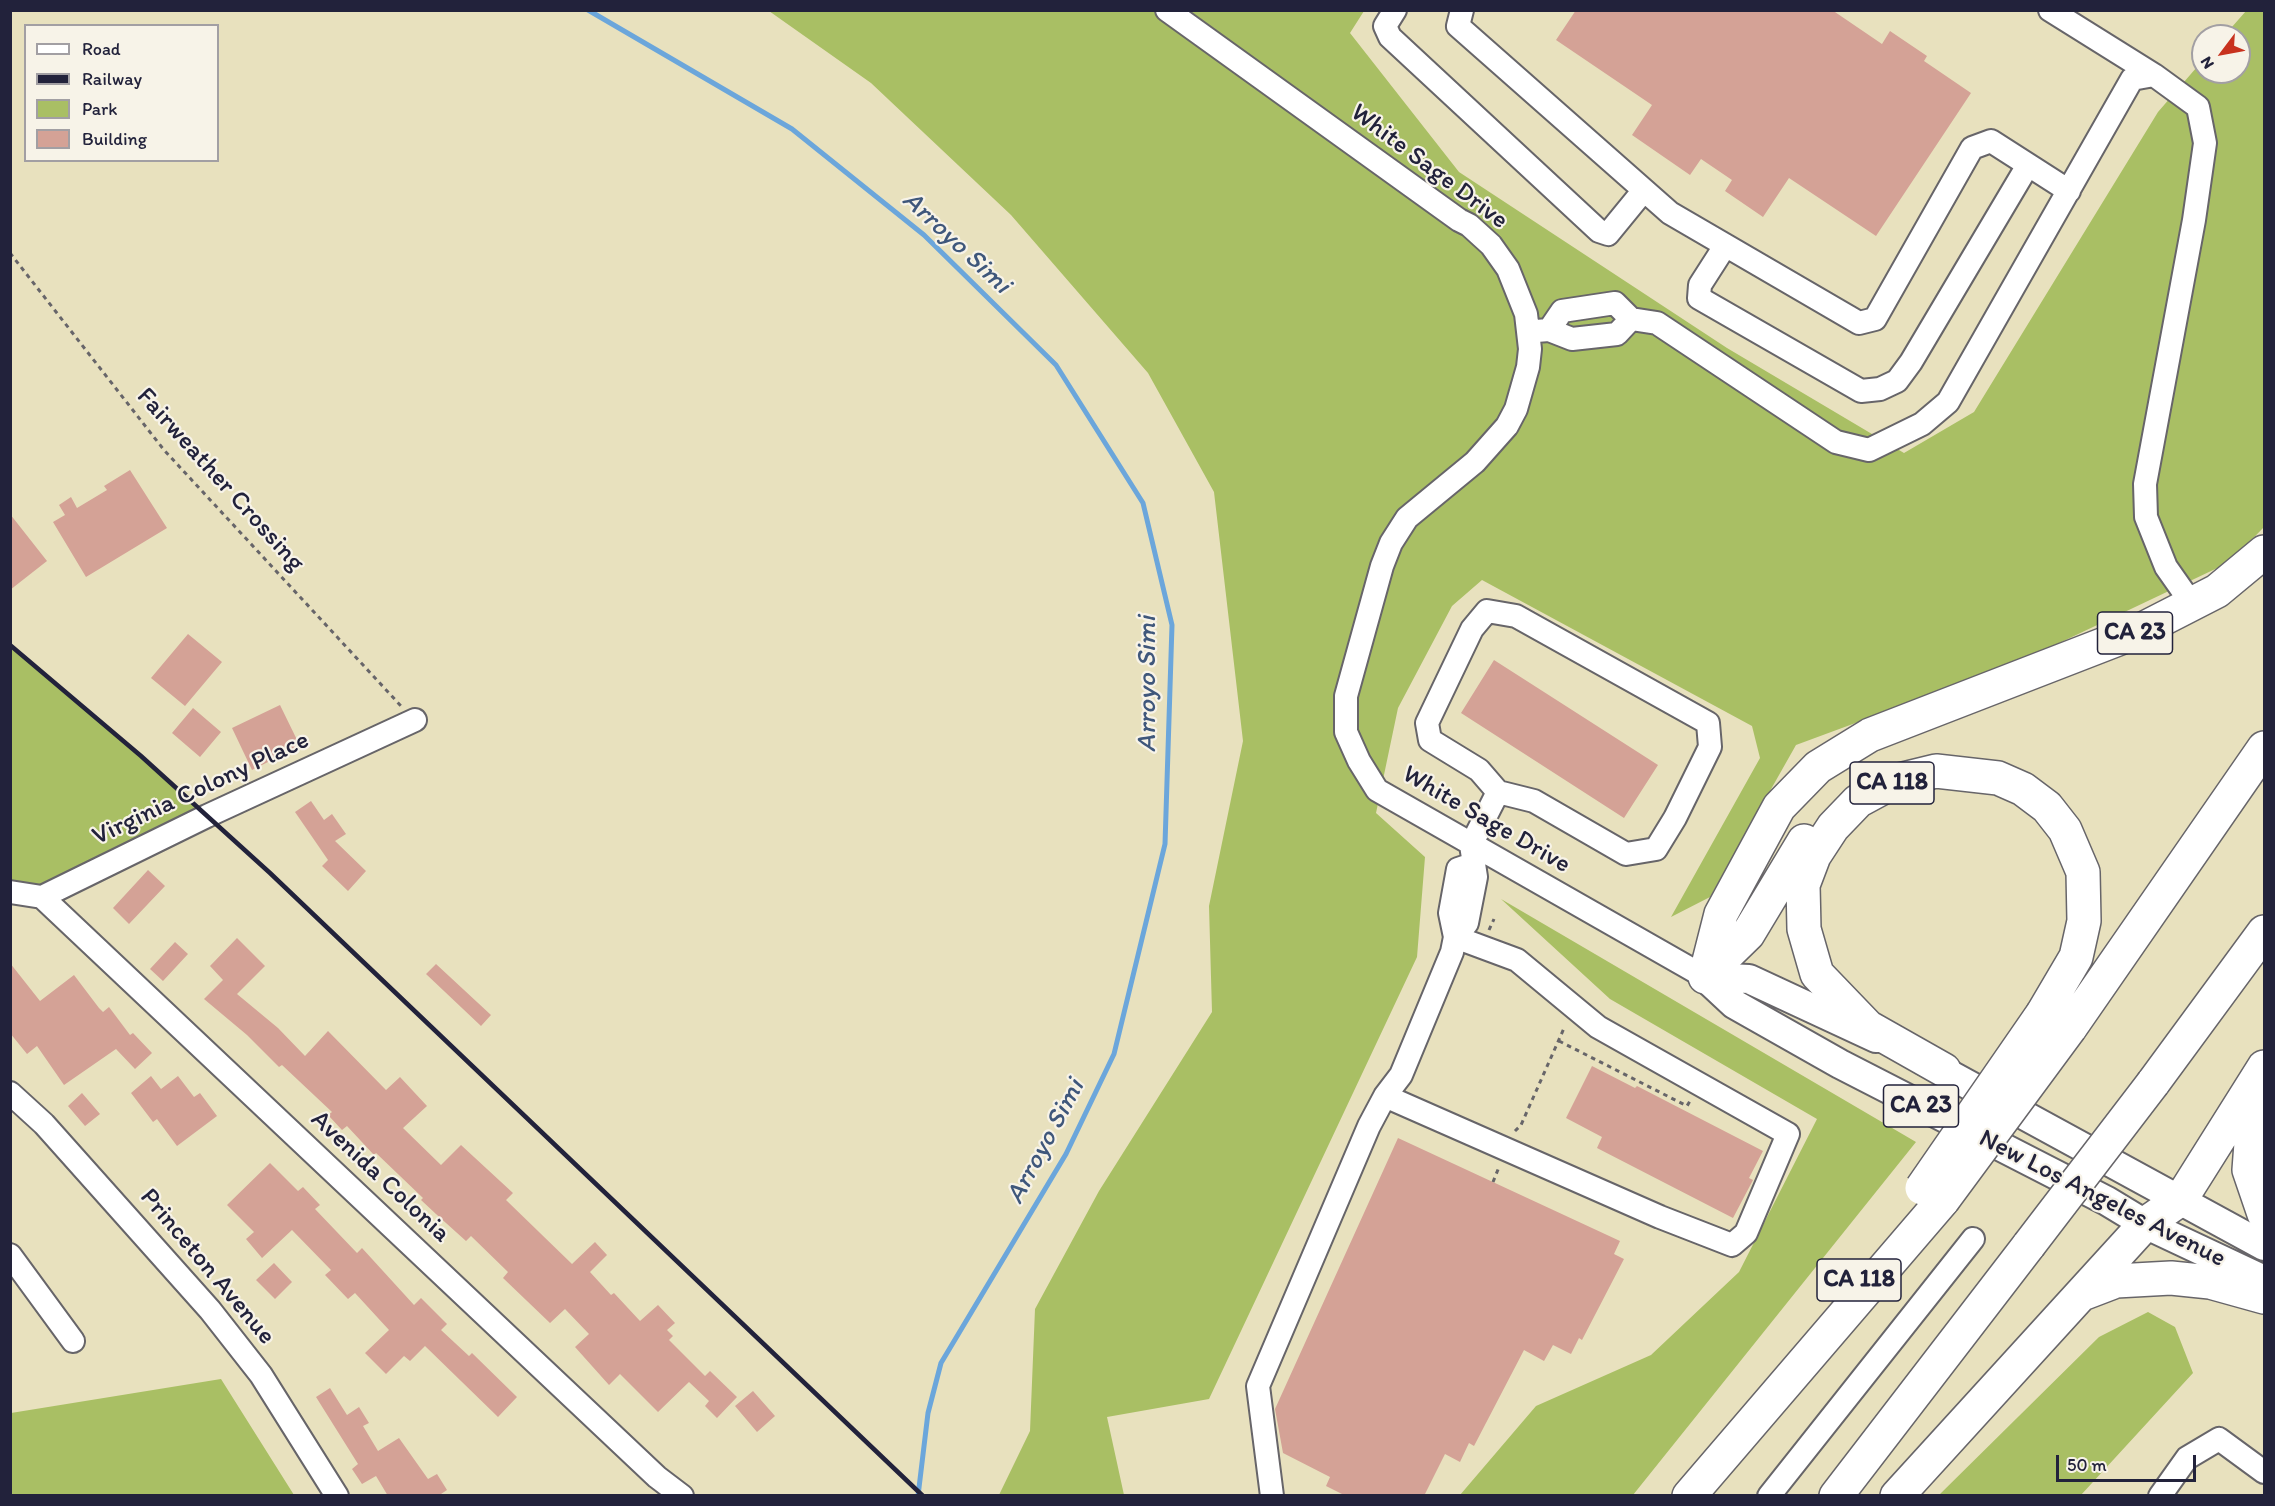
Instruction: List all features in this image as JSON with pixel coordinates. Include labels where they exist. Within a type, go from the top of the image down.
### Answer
[{"type":"highway","name":"CA 23","points":[[1705,977],[1721,914],[1779,807],[1818,767],[1870,735],[2141,630],[2217,591],[2265,552]]},
{"type":"highway","points":[[2056,1020],[2265,748]]},
{"type":"highway","name":"CA 118","points":[[1689,1496],[1796,1371],[1933,1194],[2056,1020],[2076,957],[2084,921],[2083,872],[2065,830],[2047,807],[2023,789],[1998,778],[1936,771],[1895,781],[1858,801],[1833,827],[1814,856],[1803,885],[1804,929],[1817,974],[1868,1027],[1944,1070]]},
{"type":"highway","points":[[1705,977],[1748,934],[1806,836],[1858,801]]},
{"type":"highway","points":[[1836,1496],[2153,1083],[2265,933]]},
{"type":"highway","points":[[1898,1496],[2145,1224],[2181,1199],[2265,1067]]},
{"type":"highway","points":[[2265,1100],[2252,1130],[2249,1170],[2265,1214]]},
{"type":"highway","points":[[2080,1294],[2116,1281],[2171,1278],[2210,1282],[2265,1297]]},
{"type":"main road","name":"New Los Angeles Avenue","points":[[1705,977],[1749,979],[1944,1070],[2265,1246]]},
{"type":"main road","name":"New Los Angeles Avenue","points":[[1705,977],[1734,1004],[1821,1053],[2106,1201],[2145,1224],[2265,1280]]},
{"type":"street","name":"White Sage Drive","points":[[1167,10],[1459,220],[1470,225],[1500,256],[1539,331],[1530,349],[1525,384],[1507,426],[1475,462],[1407,518],[1391,543],[1346,696],[1346,732],[1351,747],[1377,790],[1472,854],[1705,977]]},
{"type":"street","points":[[1395,10],[1385,27],[1390,37],[1599,231],[1608,234],[1644,190]]},
{"type":"street","points":[[1462,10],[1458,26],[1670,213],[1859,323],[1875,319],[1972,148],[1991,141],[2068,190]]},
{"type":"street","points":[[2050,10],[2154,75],[2198,107],[2205,143],[2194,220],[2145,484],[2146,517],[2166,567],[2192,604]]},
{"type":"street","points":[[1539,331],[1562,311],[1615,303],[1632,319],[1657,323],[1836,442],[1869,450],[1922,424],[1948,402],[2132,79],[2154,75]]},
{"type":"street","points":[[1725,246],[1700,285],[1699,298],[1861,391],[1880,389],[1897,381],[1911,362],[2028,165]]},
{"type":"street","points":[[1539,331],[1572,339],[1617,334],[1632,319]]},
{"type":"street","points":[[1487,611],[1516,616],[1708,723],[1710,747],[1675,818],[1656,849],[1626,854],[1534,801],[1498,792],[1479,770],[1430,740],[1427,723],[1472,628],[1487,611]]},
{"type":"street","name":"Virginia Colony Place","points":[[42,897],[415,720]]},
{"type":"street","points":[[1272,1496],[1258,1386],[1369,1126],[1385,1096],[1401,1075],[1452,952],[1455,937],[1449,913],[1458,869],[1472,854],[1498,792]]},
{"type":"street","points":[[10,892],[42,897]]},
{"type":"street","name":"Avenida Colonia","points":[[42,897],[657,1477],[682,1496]]},
{"type":"street","points":[[1385,1096],[1660,1217],[1732,1245],[1746,1233],[1788,1134],[1598,1027],[1516,960],[1455,937]]},
{"type":"street","name":"Princeton Avenue","points":[[10,1093],[44,1124],[210,1310],[261,1375],[337,1496]]},
{"type":"street","points":[[1769,1496],[1973,1239]]},
{"type":"street","points":[[10,1255],[74,1341]]},
{"type":"street","points":[[2160,1496],[2187,1458],[2219,1439],[2265,1472]]},
{"type":"path","name":"Fairweather Crossing","points":[[10,253],[164,450],[415,720]]},
{"type":"path","points":[[1482,946],[1494,919]]},
{"type":"path","points":[[1493,1182],[1568,1020]]},
{"type":"path","points":[[1559,1041],[1688,1106],[1699,1084]]},
{"type":"green space","points":[[769,11],[1364,11],[1350,33],[1459,172],[1727,348],[1904,453],[1974,412],[2158,112],[2191,74],[2191,84],[2251,84],[2251,24],[2235,24],[2246,11],[2264,11],[2264,527],[2230,562],[2015,664],[1796,745],[1710,897],[1671,917],[1760,758],[1752,726],[1482,580],[1452,606],[1398,708],[1376,813],[1425,857],[1417,957],[1209,1399],[1107,1417],[1124,1495],[999,1495],[1030,1431],[1035,1309],[1099,1191],[1212,1012],[1209,906],[1243,741],[1214,492],[1148,373],[1011,215],[871,83]]},
{"type":"green space","points":[[11,645],[141,756],[207,816],[42,897],[11,892]]},
{"type":"green space","points":[[1501,899],[1916,1142],[1633,1495],[1460,1495],[1536,1406],[1651,1355],[1739,1272],[1817,1119],[1610,999]]},
{"type":"green space","points":[[2148,1312],[2175,1327],[2193,1373],[2081,1495],[1939,1495],[2099,1337]]},
{"type":"green space","points":[[221,1379],[294,1495],[11,1495],[11,1413]]},
{"type":"building","points":[[1576,10],[1832,10],[1882,44],[1890,31],[1927,56],[1924,61],[1971,93],[1876,236],[1789,178],[1763,217],[1725,191],[1732,180],[1701,159],[1690,175],[1632,135],[1652,105],[1556,40]]},
{"type":"building","points":[[130,470],[167,528],[86,577],[53,522],[65,515],[59,505],[71,497],[77,508],[107,490],[104,486]]},
{"type":"building","points":[[10,514],[47,561],[10,590]]},
{"type":"building","points":[[188,634],[222,662],[185,706],[151,678]]},
{"type":"building","points":[[1494,660],[1658,765],[1624,818],[1461,713]]},
{"type":"building","points":[[280,705],[300,746],[252,770],[232,728]]},
{"type":"building","points":[[193,708],[221,732],[200,757],[172,733]]},
{"type":"building","points":[[311,801],[324,820],[332,814],[346,834],[335,841],[366,871],[348,891],[322,866],[328,860],[295,812]]},
{"type":"building","points":[[148,870],[165,886],[129,924],[113,908]]},
{"type":"building","points":[[237,938],[265,966],[237,994],[278,1028],[305,1056],[328,1031],[386,1090],[400,1077],[427,1106],[403,1128],[441,1165],[461,1145],[513,1193],[506,1200],[572,1264],[595,1242],[607,1255],[590,1272],[611,1295],[614,1293],[640,1321],[658,1305],[675,1323],[667,1330],[673,1336],[669,1340],[705,1376],[710,1371],[737,1397],[717,1418],[705,1406],[709,1401],[689,1382],[658,1412],[620,1374],[609,1385],[575,1347],[589,1334],[565,1309],[550,1323],[503,1278],[508,1272],[471,1236],[466,1241],[421,1200],[423,1198],[376,1153],[374,1155],[347,1126],[342,1130],[328,1115],[332,1112],[282,1065],[279,1067],[247,1035],[204,999],[223,980],[210,966]]},
{"type":"building","points":[[175,942],[188,954],[163,981],[150,969]]},
{"type":"building","points":[[10,963],[40,1001],[74,975],[103,1012],[109,1007],[130,1035],[133,1033],[152,1053],[135,1069],[116,1049],[64,1085],[37,1046],[27,1054],[10,1033]]},
{"type":"building","points":[[436,964],[491,1015],[481,1026],[426,974]]},
{"type":"building","points":[[1592,1066],[1635,1088],[1637,1086],[1763,1151],[1749,1178],[1753,1180],[1733,1218],[1597,1148],[1602,1137],[1566,1118]]},
{"type":"building","points":[[151,1076],[161,1089],[178,1076],[194,1097],[200,1093],[217,1116],[177,1146],[157,1119],[153,1122],[131,1093]]},
{"type":"building","points":[[82,1093],[100,1114],[85,1126],[68,1106]]},
{"type":"building","points":[[1398,1138],[1620,1241],[1614,1254],[1624,1259],[1582,1340],[1579,1338],[1571,1354],[1553,1345],[1544,1361],[1524,1350],[1474,1446],[1469,1443],[1460,1462],[1445,1454],[1424,1496],[1346,1496],[1326,1486],[1330,1477],[1283,1453],[1275,1409]]},
{"type":"building","points":[[270,1163],[298,1191],[303,1187],[320,1205],[315,1209],[357,1253],[362,1248],[414,1305],[421,1298],[447,1324],[441,1330],[469,1356],[472,1353],[517,1397],[498,1417],[425,1346],[410,1361],[404,1356],[386,1374],[365,1353],[389,1330],[355,1293],[348,1299],[325,1275],[331,1270],[292,1230],[262,1258],[246,1239],[254,1232],[227,1205]]},
{"type":"building","points":[[274,1263],[292,1282],[275,1299],[256,1280]]},
{"type":"building","points":[[330,1388],[347,1415],[359,1407],[369,1423],[363,1426],[378,1451],[399,1438],[428,1479],[437,1474],[447,1490],[438,1496],[388,1496],[376,1476],[362,1484],[352,1469],[358,1464],[316,1397]]},
{"type":"building","points":[[753,1391],[775,1416],[757,1432],[735,1406]]},
{"type":"waterway","name":"Arroyo Simi","points":[[588,10],[792,129],[924,235],[1056,365],[1143,503],[1172,625],[1165,844],[1114,1054],[1066,1154],[941,1363],[928,1413],[918,1496]]},
{"type":"railway","points":[[10,645],[141,756],[270,873],[923,1496]]}]
